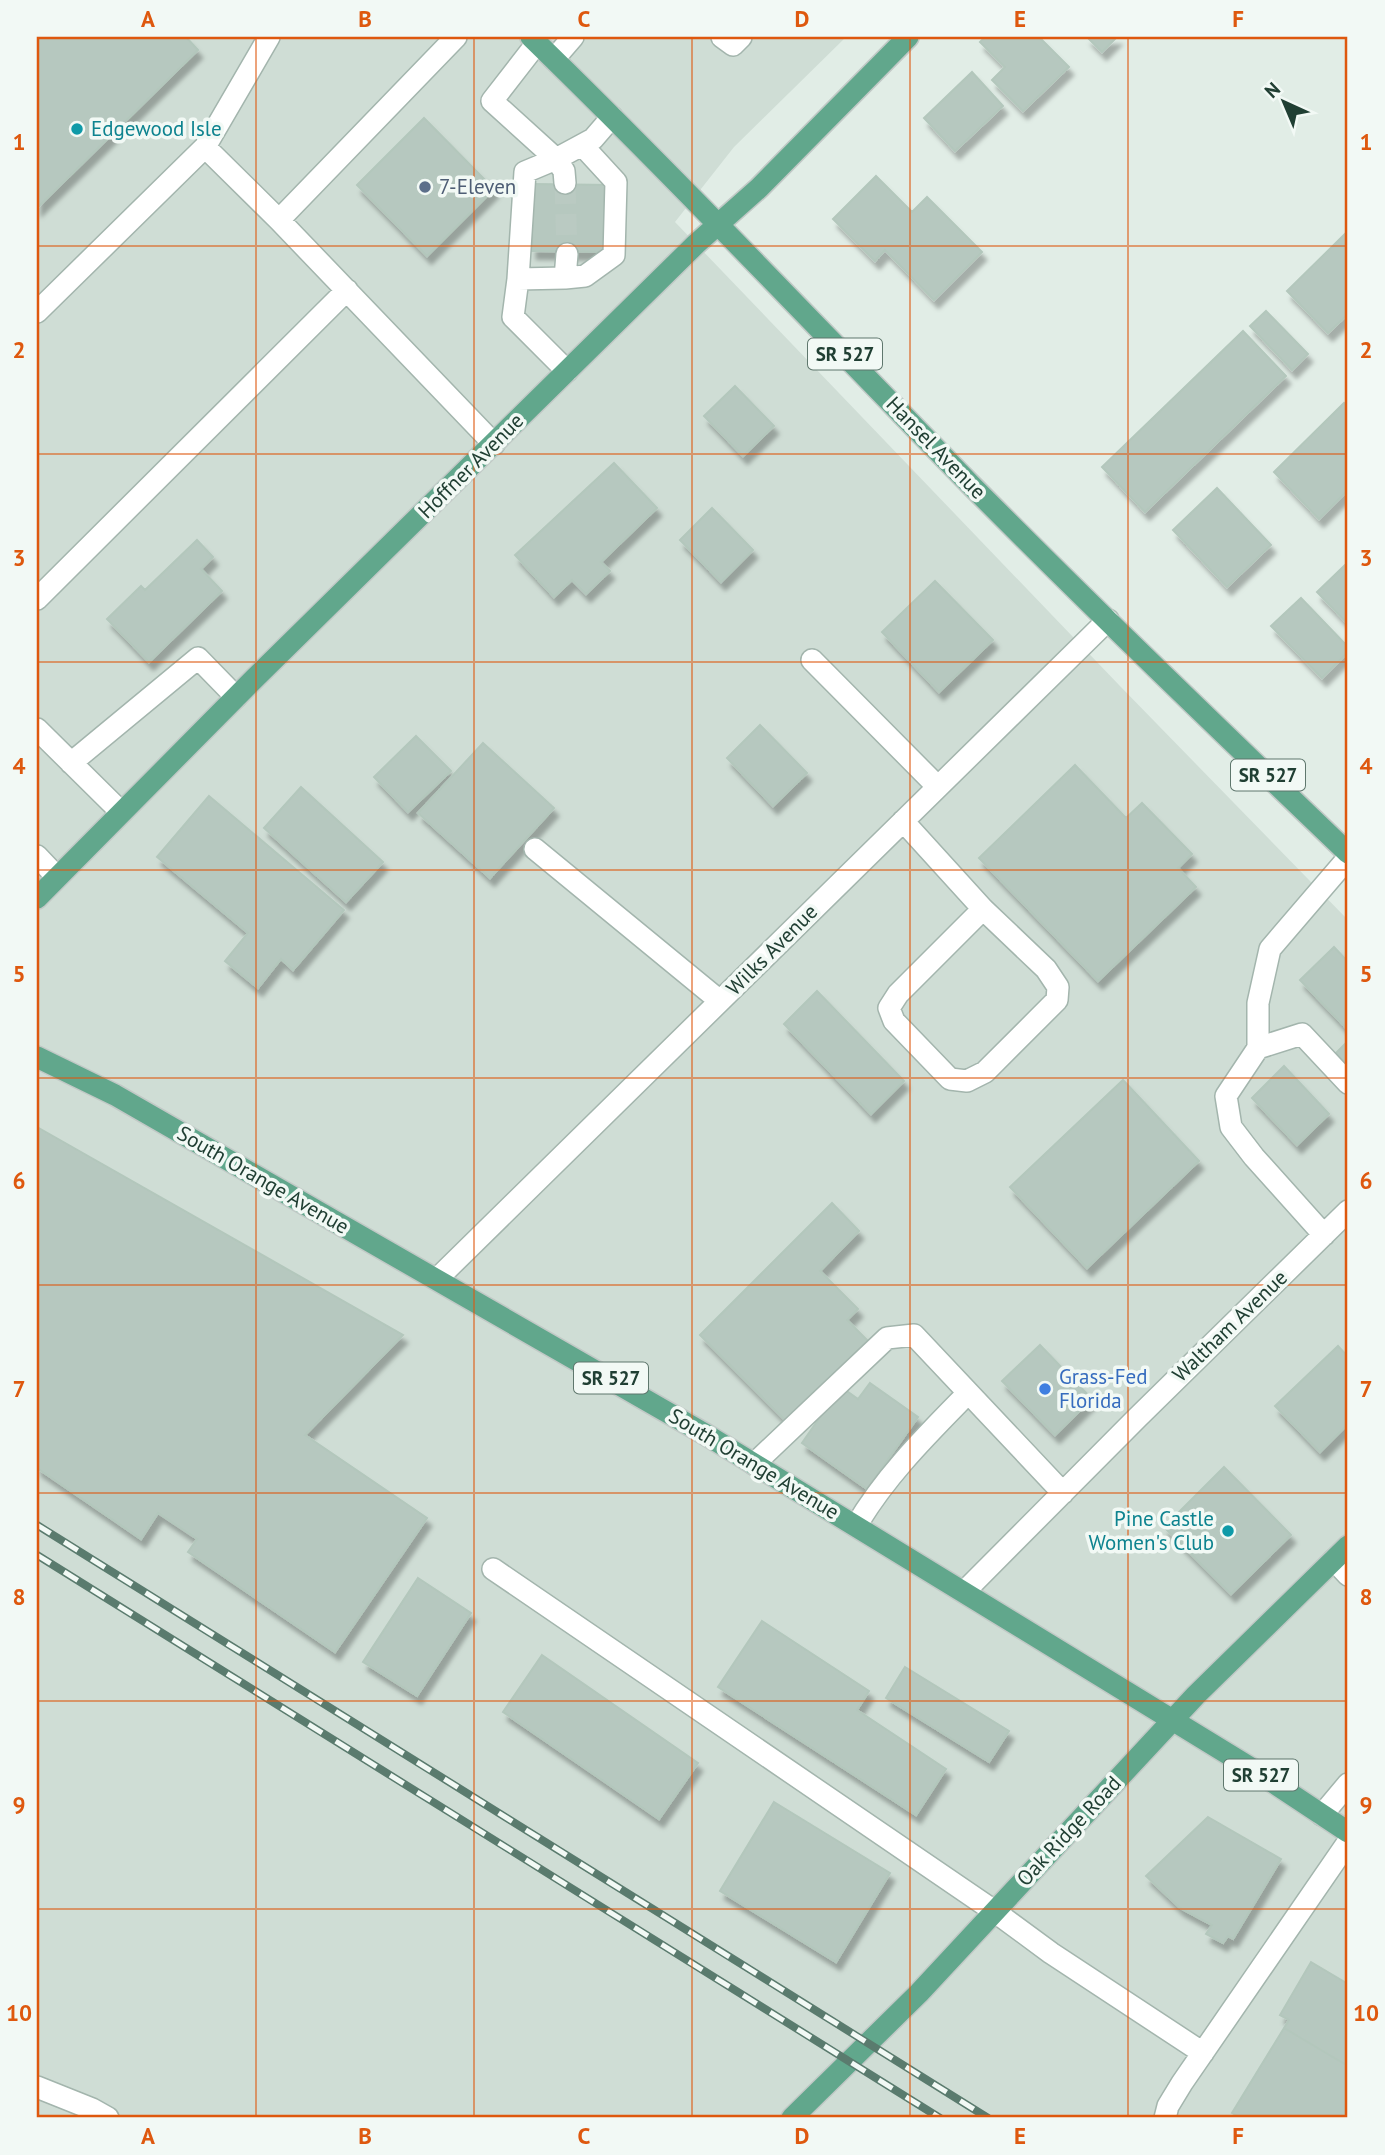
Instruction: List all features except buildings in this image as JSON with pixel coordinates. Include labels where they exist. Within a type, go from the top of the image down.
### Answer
[{"type":"main road","name":"Hoffner Avenue","points":[[37,898],[236,697],[567,371],[759,188],[908,37]]},
{"type":"main road","name":"Hansel Avenue","points":[[534,40],[719,224],[1108,621],[1348,853]]},
{"type":"main road","name":"South Orange Avenue","points":[[37,1057],[115,1095],[754,1464],[1173,1720],[1348,1832]]},
{"type":"main road","name":"Oak Ridge Road","points":[[792,2118],[919,1993],[1173,1720],[1343,1560]]},
{"type":"street","points":[[37,312],[205,148],[269,37]]},
{"type":"street","points":[[279,220],[456,37]]},
{"type":"street","points":[[554,59],[572,37]]},
{"type":"street","points":[[722,37],[733,45],[741,37]]},
{"type":"street","points":[[534,40],[492,100],[556,159],[564,170],[565,183]]},
{"type":"street","points":[[567,371],[513,317],[525,172],[593,139],[612,117]]},
{"type":"street","points":[[518,279],[585,276],[614,255],[616,182],[582,145]]},
{"type":"street","points":[[205,148],[279,220],[494,444]]},
{"type":"street","points":[[565,278],[567,254]]},
{"type":"street","points":[[37,599],[347,290]]},
{"type":"street","name":"Wilks Avenue","points":[[437,1279],[1108,621]]},
{"type":"street","points":[[71,763],[198,658],[236,697]]},
{"type":"street","points":[[812,660],[938,787]]},
{"type":"street","points":[[37,729],[121,812]]},
{"type":"street","points":[[902,821],[983,909],[1046,969],[1058,987],[1057,1000],[985,1072],[967,1081],[950,1079],[894,1021],[889,1008],[898,994],[983,909]]},
{"type":"street","points":[[535,849],[720,1001]]},
{"type":"street","points":[[37,856],[57,877]]},
{"type":"street","points":[[1324,1235],[1254,1157],[1231,1127],[1226,1096],[1258,1048],[1258,1003],[1270,948],[1348,859]]},
{"type":"street","points":[[1258,1048],[1301,1034],[1348,1083]]},
{"type":"street","name":"Waltham Avenue","points":[[964,1592],[1348,1211]]},
{"type":"street","points":[[754,1464],[887,1338],[914,1335],[1063,1493]]},
{"type":"street","points":[[856,1526],[872,1499],[896,1468],[968,1393]]},
{"type":"street","points":[[492,1569],[994,1911],[1051,1954],[1203,2053]]},
{"type":"street","points":[[1322,1815],[1348,1784]]},
{"type":"street","points":[[1165,2118],[1168,2106],[1203,2053],[1348,1842]]},
{"type":"street","points":[[37,2087],[108,2118]]},
{"type":"shaded area","points":[[37,37],[846,37],[734,147],[675,222],[1348,920],[1348,2118],[37,2118]]},
{"type":"tunnel","points":[[565,183],[567,254]]},
{"type":"railway","points":[[37,1525],[988,2118]]},
{"type":"railway","points":[[37,1555],[940,2118]]},
{"type":"place","name":"Edgewood Isle","points":[[77,129]]},
{"type":"place","name":"7-Eleven","points":[[425,187]]},
{"type":"place","name":"Grass-Fed Florida","points":[[1045,1389]]},
{"type":"place","name":"Pine Castle Women's Club","points":[[1228,1531]]}]
